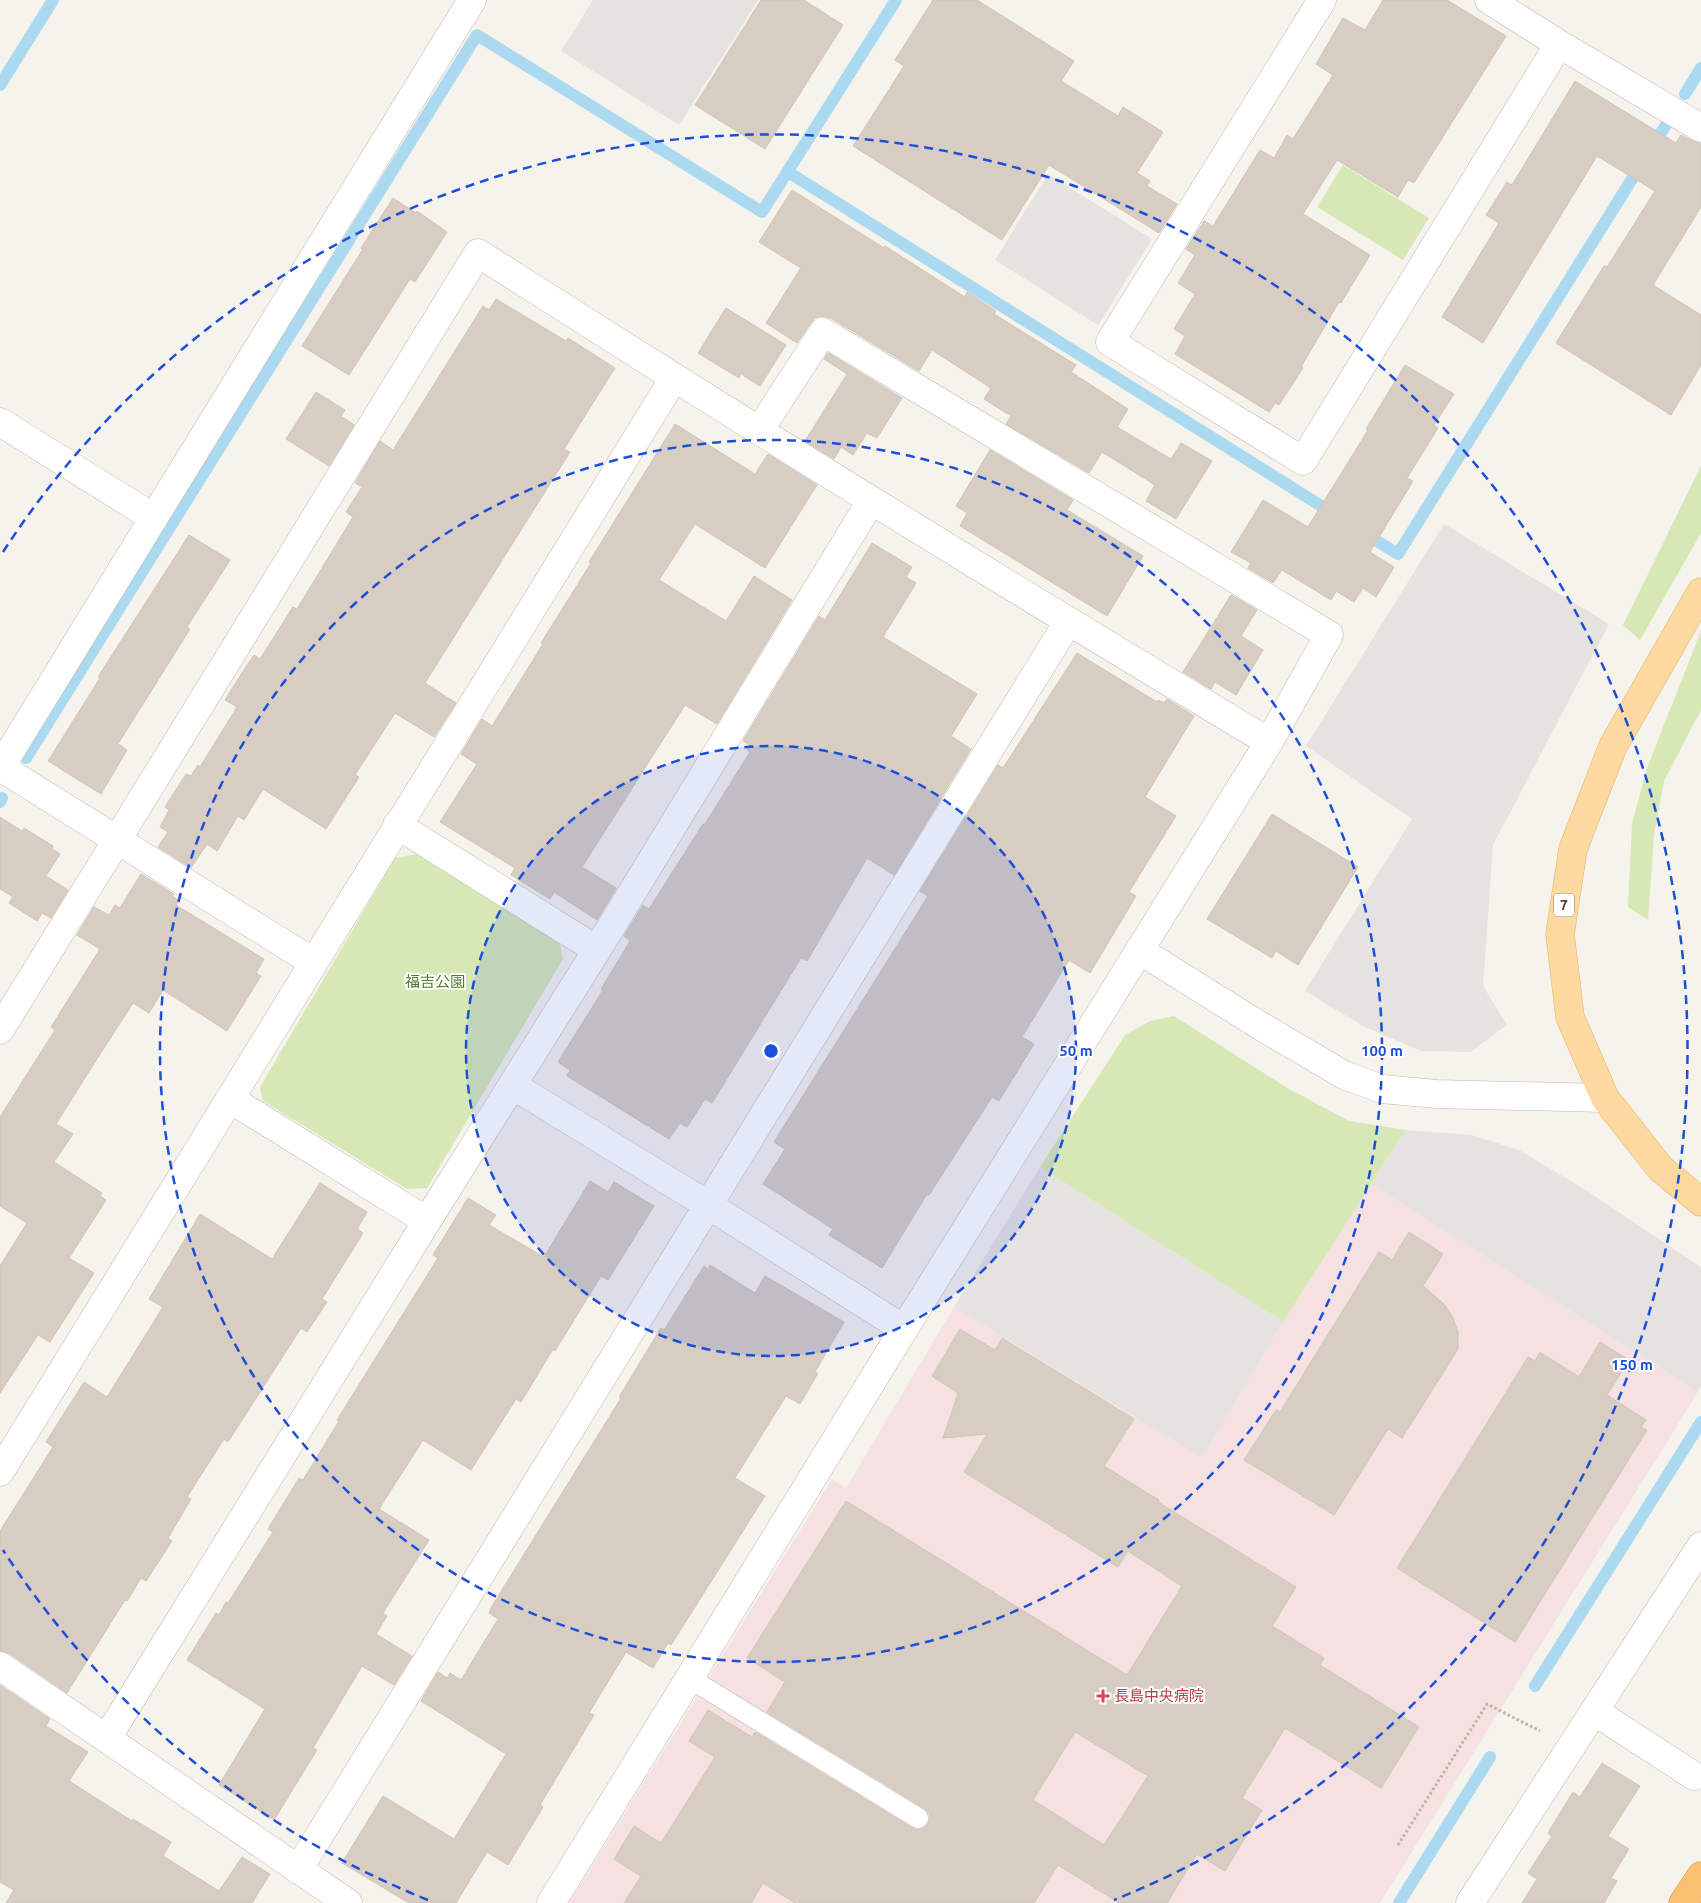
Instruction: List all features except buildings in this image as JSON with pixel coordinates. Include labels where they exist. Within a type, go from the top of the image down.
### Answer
[{"type":"highway","points":[[1683,1903],[1701,1876]]},
{"type":"main road","name":"7","points":[[1701,592],[1613,746],[1573,849],[1560,934],[1570,1017],[1605,1098],[1661,1169],[1701,1202]]},
{"type":"street","points":[[313,962],[0,768],[472,0]]},
{"type":"street","points":[[1322,0],[1110,342],[1303,461],[1559,44]]},
{"type":"street","points":[[1489,0],[1701,128]]},
{"type":"street","points":[[0,1030],[478,253],[871,501],[1269,742]]},
{"type":"street","points":[[551,1903],[904,1329],[1269,742],[1329,635],[822,332],[759,431]]},
{"type":"street","points":[[0,1472],[674,378]]},
{"type":"street","points":[[0,422],[154,518]]},
{"type":"street","points":[[108,1738],[427,1221],[597,950],[871,501]]},
{"type":"street","points":[[298,1870],[1068,622]]},
{"type":"street","points":[[397,825],[597,950]]},
{"type":"street","points":[[1140,950],[1259,1026],[1335,1070],[1382,1089],[1436,1094],[1605,1098]]},
{"type":"street","points":[[512,1085],[708,1205],[904,1329]]},
{"type":"street","points":[[230,1099],[427,1221]]},
{"type":"street","points":[[1470,1903],[1701,1546]]},
{"type":"street","points":[[0,1666],[348,1903]]},
{"type":"street","points":[[1594,1711],[1694,1776]]},
{"type":"lane","points":[[689,1678],[918,1818]]},
{"type":"path","points":[[1398,1845],[1487,1704],[1571,1747]]},
{"type":"shaded area","points":[[593,0],[758,0],[679,125],[561,51]]},
{"type":"shaded area","points":[[1048,174],[1152,239],[1098,325],[995,260]]},
{"type":"shaded area","points":[[1444,524],[1609,624],[1493,845],[1483,986],[1507,1025],[1470,1052],[1421,1051],[1363,1026],[1305,991],[1412,819],[1306,746]]},
{"type":"shaded area","points":[[1406,1130],[1471,1135],[1519,1150],[1589,1192],[1701,1267],[1701,1387],[1698,1392],[1371,1184]]},
{"type":"shaded area","points":[[1040,1167],[1283,1322],[1202,1458],[954,1307]]},
{"type":"shaded area","name":"長島中央病院","points":[[1371,1184],[1698,1392],[1380,1903],[569,1903],[832,1479],[846,1488],[954,1307],[1202,1458],[1283,1322]]},
{"type":"green space","points":[[1343,165],[1429,218],[1403,260],[1317,207]]},
{"type":"green space","points":[[1701,466],[1701,533],[1640,640],[1623,625]]},
{"type":"green space","points":[[1701,631],[1701,710],[1664,781],[1654,835],[1648,920],[1628,907],[1632,824],[1647,768]]},
{"type":"green space","name":"福吉公園","points":[[416,854],[560,943],[563,959],[427,1188],[407,1189],[263,1101],[260,1087],[395,858]]},
{"type":"green space","points":[[1174,1016],[1289,1089],[1349,1121],[1406,1130],[1283,1322],[1040,1167],[1125,1035],[1150,1021]]},
{"type":"waterway","points":[[0,85],[53,0]]},
{"type":"waterway","points":[[26,758],[477,35],[762,212],[896,0]]},
{"type":"waterway","points":[[1685,94],[1701,68]]},
{"type":"waterway","points":[[1652,146],[1666,125]]},
{"type":"waterway","points":[[1364,533],[1398,554],[1642,163]]},
{"type":"waterway","points":[[788,172],[1334,514]]},
{"type":"waterway","points":[[0,802],[2,798]]},
{"type":"waterway","points":[[1535,1686],[1701,1422]]},
{"type":"waterway","points":[[1399,1903],[1490,1757]]},
{"type":"place","name":"長島中央病院","points":[[1103,1696]]}]
